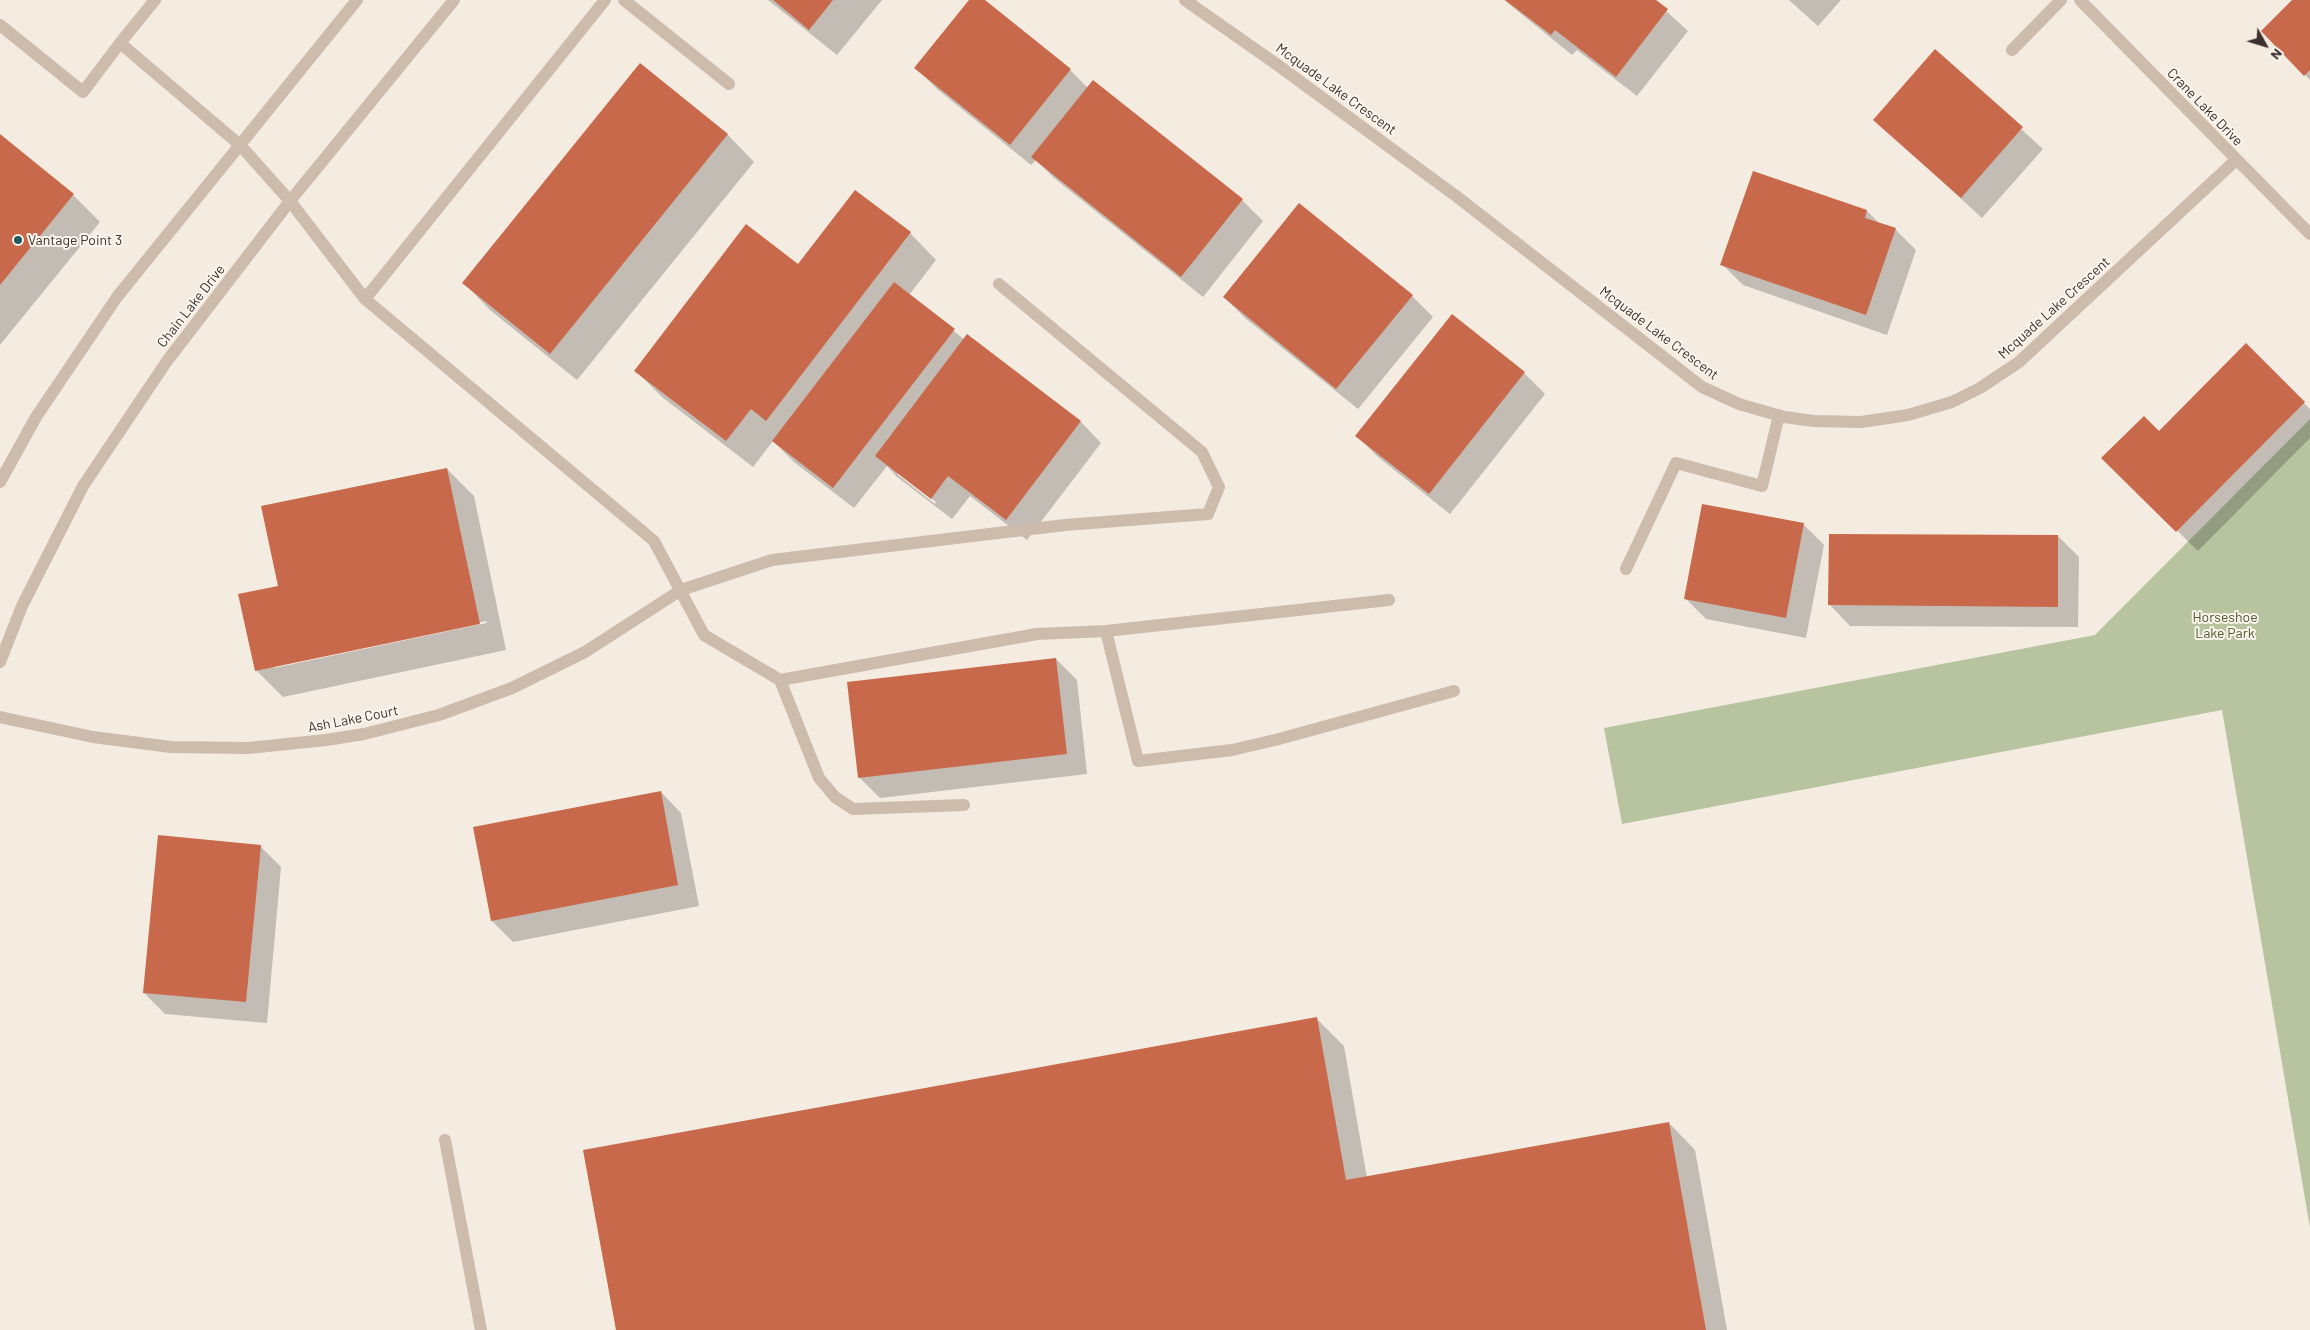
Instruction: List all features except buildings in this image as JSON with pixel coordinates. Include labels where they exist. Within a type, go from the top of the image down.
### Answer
[{"type":"street","points":[[0,26],[84,92],[155,0]]},
{"type":"street","points":[[0,482],[36,417],[117,297],[358,0]]},
{"type":"street","name":"Chain Lake Drive","points":[[0,662],[22,606],[83,486],[167,362],[290,201],[454,0]]},
{"type":"street","points":[[365,299],[605,0]]},
{"type":"street","points":[[624,0],[729,84]]},
{"type":"street","name":"Mcquade Lake Crescent","points":[[1185,0],[1279,66],[1456,196],[1702,387],[1739,404],[1779,415],[1814,421],[1861,422],[1908,415],[1952,402],[1980,388],[2019,362],[2236,160]]},
{"type":"street","points":[[2012,50],[2061,0]]},
{"type":"street","name":"Crane Lake Drive","points":[[2080,0],[2310,234]]},
{"type":"street","points":[[120,43],[240,145],[290,201],[365,299],[654,541],[704,635],[780,680],[819,778],[835,797],[853,809],[964,805]]},
{"type":"street","name":"Ash Lake Court","points":[[0,718],[93,737],[171,746],[258,747],[364,734],[439,715],[512,688],[586,652],[681,590],[772,560],[1065,525],[1208,514],[1219,487],[1202,452],[999,284]]},
{"type":"street","points":[[1626,569],[1676,463],[1762,486],[1779,415]]},
{"type":"street","points":[[780,680],[1037,634],[1106,631],[1389,600]]},
{"type":"street","points":[[1106,631],[1138,761],[1232,750],[1454,691]]},
{"type":"street","points":[[446,1140],[481,1330]]},
{"type":"green space","name":"Horseshoe Lake Park","points":[[2310,419],[2310,1228],[2222,710],[1622,824],[1604,728],[2095,635]]},
{"type":"place","name":"Vantage Point 3","points":[[18,240]]}]
